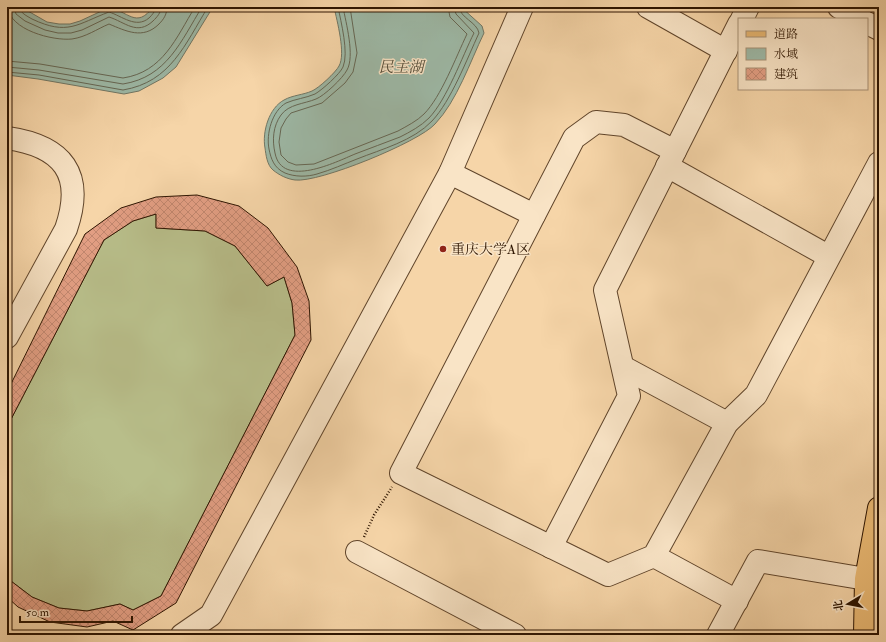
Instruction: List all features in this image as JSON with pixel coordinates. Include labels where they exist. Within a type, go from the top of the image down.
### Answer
[{"type":"main road","points":[[865,635],[866,579],[879,508]]},
{"type":"lane","points":[[182,635],[211,615],[450,173],[522,7]]},
{"type":"lane","points":[[648,7],[726,51]]},
{"type":"lane","points":[[742,18],[748,7]]},
{"type":"lane","points":[[839,7],[858,18]]},
{"type":"lane","points":[[868,24],[879,29]]},
{"type":"lane","points":[[551,547],[629,396],[605,290],[738,26]]},
{"type":"lane","points":[[828,256],[671,159],[624,126],[596,122],[574,138],[401,473],[608,575],[654,556],[727,424],[756,395],[828,256],[879,163]]},
{"type":"lane","points":[[7,138],[40,148],[60,159],[70,170],[73,190],[72,210],[66,229],[7,338]]},
{"type":"lane","points":[[450,173],[534,216]]},
{"type":"lane","points":[[623,367],[727,424]]},
{"type":"lane","points":[[357,552],[515,635]]},
{"type":"lane","points":[[654,556],[736,601]]},
{"type":"lane","points":[[718,635],[758,561],[866,579]]},
{"type":"path","points":[[357,552],[374,515],[401,473]]},
{"type":"green space","points":[[156,214],[156,228],[205,231],[235,246],[267,286],[284,277],[292,303],[295,335],[161,596],[133,610],[120,604],[87,611],[59,608],[32,597],[7,578],[7,427],[104,240],[133,221]]},
{"type":"water","points":[[7,7],[21,7],[47,22],[70,24],[108,8],[115,9],[137,18],[147,14],[153,7],[213,7],[176,67],[163,78],[139,91],[124,94],[7,75]]},
{"type":"water","name":"民主湖","points":[[334,7],[461,7],[482,26],[484,33],[450,104],[435,124],[425,132],[410,141],[368,160],[325,175],[295,180],[286,178],[273,170],[268,163],[264,142],[266,128],[271,114],[279,104],[287,98],[315,89],[331,76],[339,66],[342,54],[339,29]]},
{"type":"building","points":[[197,195],[239,206],[268,228],[297,267],[309,301],[311,340],[176,603],[133,630],[113,621],[87,627],[50,622],[18,607],[7,597],[7,578],[32,597],[59,608],[87,611],[120,604],[133,610],[161,596],[295,335],[292,303],[284,277],[267,286],[235,246],[205,231],[156,228],[156,214],[133,221],[104,240],[7,427],[7,392],[85,234],[121,208],[156,197]]},
{"type":"place","name":"重庆大学A区","points":[[443,249]]}]
